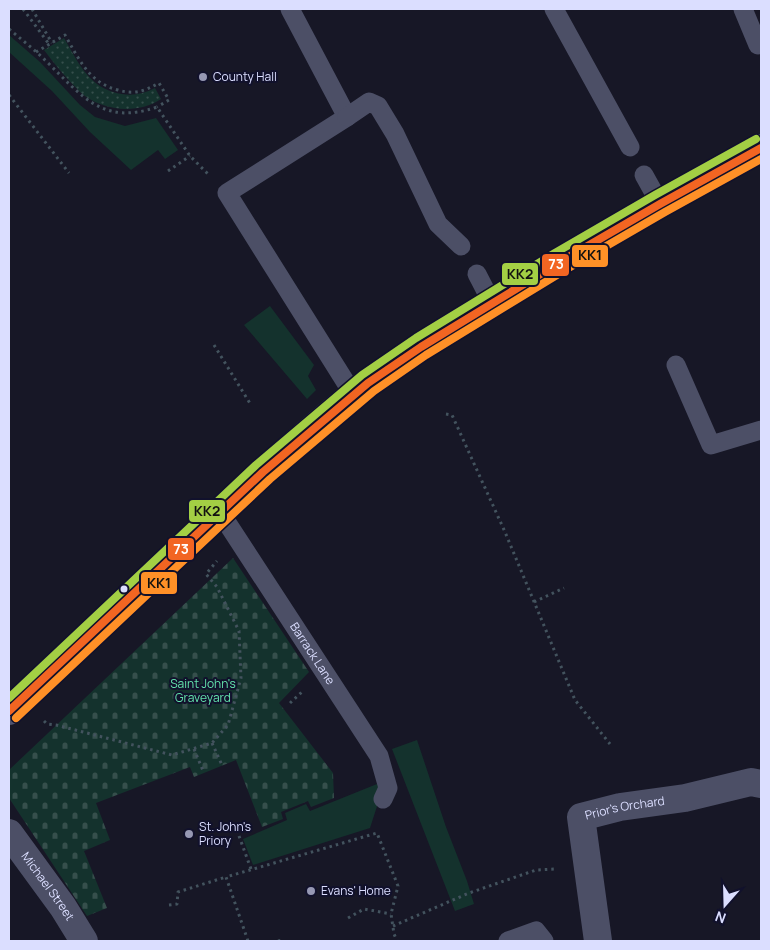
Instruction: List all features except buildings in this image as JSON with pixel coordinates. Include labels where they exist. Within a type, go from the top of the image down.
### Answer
[{"type":"main road","points":[[16,705],[220,512],[353,394],[420,347],[659,202],[761,148]]},
{"type":"street","name":"Prior's Orchard","points":[[598,941],[581,817],[620,808],[685,798],[751,782],[761,784]]},
{"type":"street","name":"Michael Street","points":[[9,833],[63,908],[84,941]]},
{"type":"lane","points":[[290,9],[347,117]]},
{"type":"lane","points":[[554,9],[630,147]]},
{"type":"lane","points":[[743,9],[758,45]]},
{"type":"lane","points":[[353,394],[227,193],[369,102],[378,106],[395,134],[438,224],[461,246]]},
{"type":"lane","points":[[644,175],[659,202]]},
{"type":"lane","points":[[477,274],[492,303]]},
{"type":"lane","points":[[676,365],[711,445],[761,430]]},
{"type":"lane","name":"Barrack Lane","points":[[220,512],[379,756],[388,788],[383,800]]},
{"type":"lane","points":[[508,941],[536,931],[544,941]]},
{"type":"path","points":[[23,9],[51,44]]},
{"type":"path","points":[[32,9],[51,44]]},
{"type":"path","points":[[29,17],[35,13]]},
{"type":"path","points":[[9,29],[91,103],[116,112],[129,113],[143,112],[169,100],[159,83],[146,91],[134,93],[100,84],[84,68],[65,36],[36,52]]},
{"type":"path","points":[[9,95],[69,173]]},
{"type":"path","points":[[157,107],[190,156],[205,172]]},
{"type":"path","points":[[168,171],[190,156]]},
{"type":"path","points":[[214,345],[250,405]]},
{"type":"path","points":[[452,415],[456,410]]},
{"type":"path","points":[[446,414],[452,415]]},
{"type":"path","points":[[452,415],[505,532],[575,700],[610,744]]},
{"type":"path","points":[[16,705],[47,724],[172,755],[212,744],[228,726],[241,678],[239,632],[217,587],[206,574]]},
{"type":"path","points":[[534,602],[564,588]]},
{"type":"path","points":[[212,744],[222,766]]},
{"type":"path","points":[[194,749],[204,773]]},
{"type":"path","points":[[169,905],[177,904],[178,892],[377,833],[398,886],[391,914],[397,941]]},
{"type":"path","points":[[239,836],[252,869]]},
{"type":"path","points":[[393,926],[469,893],[529,873]]},
{"type":"path","points":[[226,877],[248,941]]},
{"type":"path","points":[[348,918],[364,909],[391,914]]},
{"type":"path","points":[[278,941],[283,941]]},
{"type":"green space","points":[[9,35],[40,62],[80,105],[95,117],[125,126],[156,118],[178,150],[165,159],[158,150],[131,170],[90,132],[52,91],[9,52]]},
{"type":"green space","points":[[64,38],[78,63],[96,83],[113,92],[130,95],[140,94],[155,88],[161,99],[142,107],[120,109],[109,107],[89,98],[70,82],[44,50]]},
{"type":"green space","points":[[270,306],[314,365],[308,376],[316,390],[307,399],[244,325]]},
{"type":"green space","name":"Saint John's Graveyard","points":[[233,558],[309,672],[279,703],[333,773],[334,798],[311,807],[308,801],[281,812],[283,819],[262,827],[236,760],[194,777],[190,767],[96,803],[110,840],[84,851],[107,908],[87,916],[9,798],[9,770]]},
{"type":"green space","points":[[417,740],[474,904],[455,911],[392,749]]},
{"type":"green space","points":[[377,784],[381,794],[370,828],[253,865],[243,839],[287,820],[285,813],[306,804],[310,811]]},
{"type":"transit line","name":"KK2","points":[[9,698],[256,465],[362,375],[416,338],[555,253],[756,139]]},
{"type":"transit line","name":"73","points":[[9,711],[263,472],[368,383],[421,347],[560,262],[761,148]]},
{"type":"transit line","name":"KK1","points":[[16,718],[270,479],[374,391],[426,355],[565,270],[761,159]]},
{"type":"place","name":"County Hall","points":[[203,77]]},
{"type":"place","name":"St. John's Priory","points":[[189,834]]},
{"type":"place","name":"Evans' Home","points":[[311,891]]}]
